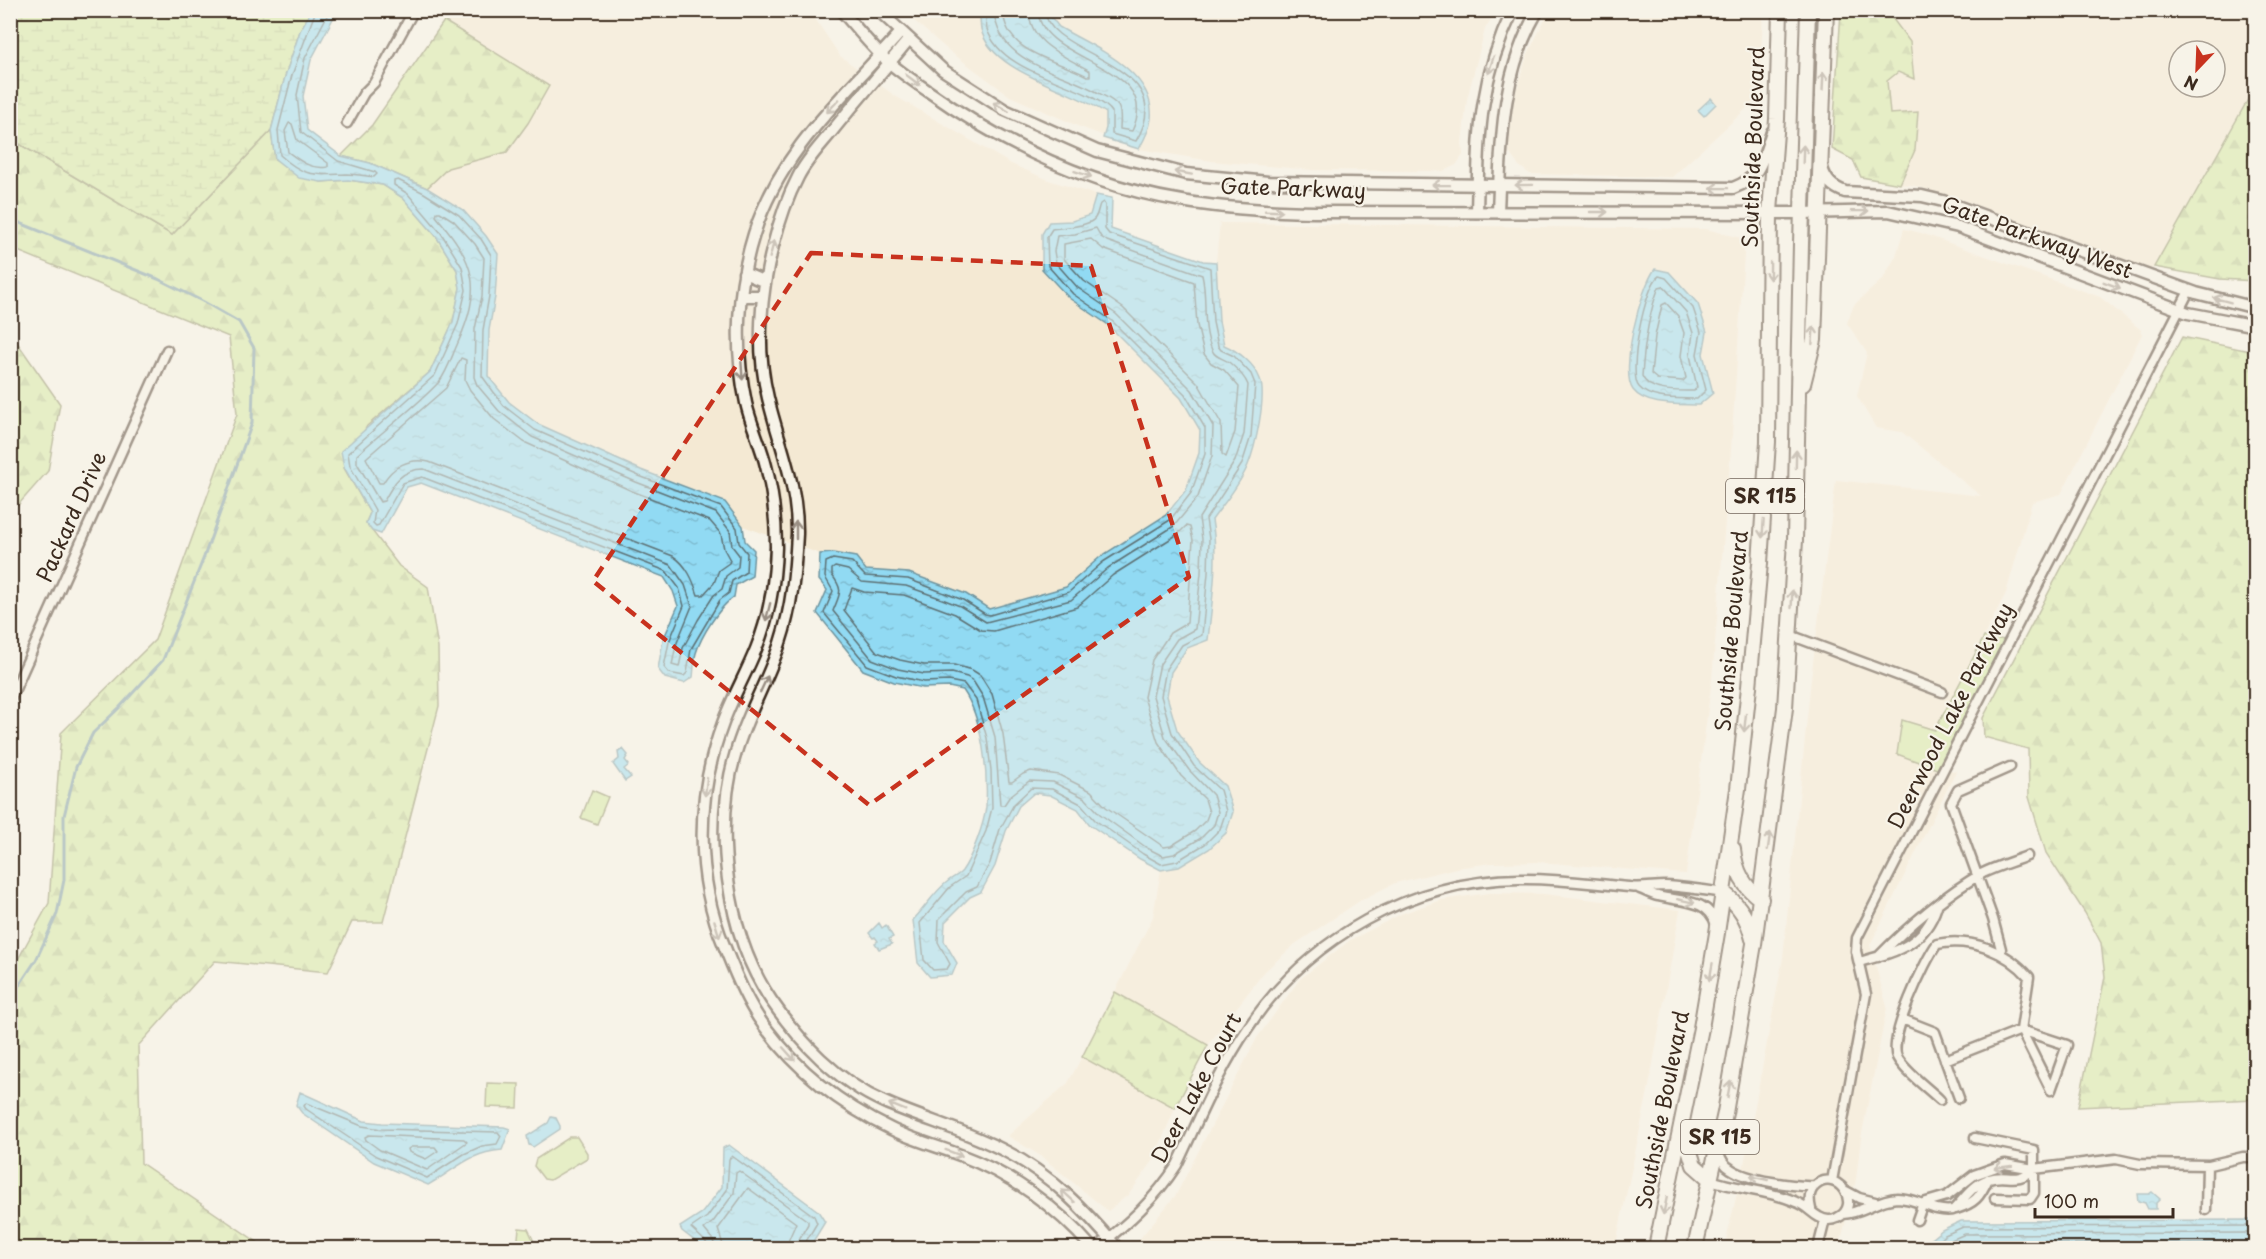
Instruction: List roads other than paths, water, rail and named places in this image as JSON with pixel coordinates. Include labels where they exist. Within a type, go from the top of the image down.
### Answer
[{"type":"highway","name":"Southside Boulevard","points":[[1656,1248],[1718,933],[1749,687],[1768,442],[1770,212],[1777,119],[1780,10]]},
{"type":"highway","name":"SR 115","points":[[1695,1248],[1718,1147],[1754,944],[1785,708],[1795,540],[1801,213],[1808,10]]},
{"type":"highway","points":[[1797,413],[1814,340],[1826,10]]},
{"type":"highway","points":[[1824,52],[1834,10]]},
{"type":"highway","points":[[1732,832],[1734,856],[1741,880],[1753,894],[1761,899]]},
{"type":"highway","points":[[1724,893],[1742,911],[1750,927],[1754,944]]},
{"type":"highway","points":[[1682,1124],[1694,1165],[1711,1180]]},
{"type":"street","points":[[347,123],[364,93],[374,83],[414,10]]},
{"type":"street","name":"Gate Parkway","points":[[841,10],[880,55],[960,114],[991,132],[1072,170],[1131,190],[1181,201],[1263,211],[1801,213]]},
{"type":"street","name":"Gate Parkway","points":[[878,10],[952,76],[1005,110],[1097,151],[1186,174],[1268,183],[1733,188],[1754,177],[1777,119]]},
{"type":"street","points":[[1477,212],[1479,136],[1485,89],[1497,48],[1513,10]]},
{"type":"street","points":[[1498,212],[1502,126],[1507,92],[1522,45],[1538,10]]},
{"type":"street","points":[[905,35],[880,55],[811,129],[786,164],[763,209],[744,273],[739,340],[743,382],[753,428],[766,466],[775,517],[774,576],[771,599],[757,648],[720,730],[706,781],[703,860],[717,932],[744,991],[766,1028],[798,1065],[852,1108],[893,1130],[975,1161],[1017,1184],[1060,1215],[1094,1248]]},
{"type":"street","points":[[905,35],[890,63],[799,174],[773,243],[763,296],[762,362],[768,400],[792,481],[796,512],[794,586],[780,645],[741,737],[728,790],[726,869],[735,915],[750,957],[771,999],[803,1041],[836,1071],[881,1101],[990,1143],[1024,1162],[1070,1197],[1117,1248]]},
{"type":"street","name":"Gate Parkway West","points":[[1820,161],[1825,178],[1835,188],[1845,192],[1922,196],[1943,201],[2189,291],[2256,308]]},
{"type":"street","points":[[1917,217],[1922,196]]},
{"type":"street","name":"Gate Parkway West","points":[[1801,213],[1888,211],[1958,227],[2179,309],[2220,320],[2256,326]]},
{"type":"street","points":[[2018,249],[2024,230]]},
{"type":"street","points":[[744,273],[765,282]]},
{"type":"street","name":"Deerwood Lake Parkway","points":[[1832,1181],[1866,994],[1856,951],[1857,938],[2189,291]]},
{"type":"street","points":[[741,296],[763,296]]},
{"type":"street","name":"Packard Drive","points":[[10,700],[168,350]]},
{"type":"street","points":[[766,466],[786,458]]},
{"type":"street","points":[[1790,635],[1942,692]]},
{"type":"street","points":[[720,730],[741,737]]},
{"type":"street","points":[[1998,953],[2001,949],[2000,943],[1951,802],[1958,790],[2010,767]]},
{"type":"street","points":[[1878,957],[1909,927],[1960,887],[1978,876],[2027,856]]},
{"type":"street","name":"Deer Lake Court","points":[[1094,1248],[1140,1212],[1166,1182],[1177,1165],[1232,1054],[1261,1009],[1296,970],[1342,934],[1394,906],[1434,892],[1496,880],[1549,879],[1640,888],[1664,886],[1724,893]]},
{"type":"street","name":"Deer Lake Court","points":[[1640,888],[1659,897],[1688,901],[1702,906],[1712,914],[1718,933]]},
{"type":"street","points":[[1859,962],[1906,947],[1932,920],[1937,906]]},
{"type":"street","points":[[1909,927],[1919,934]]},
{"type":"street","points":[[1940,1100],[1896,1056],[1895,1045],[1902,1019],[1927,958],[1937,944],[1954,940],[1998,953],[2019,965],[2030,976],[2021,1030],[2051,1090],[2067,1045],[2021,1030],[1945,1060]]},
{"type":"street","points":[[744,991],[761,981]]},
{"type":"street","points":[[753,1008],[771,999]]},
{"type":"street","points":[[1902,1019],[1935,1032],[1959,1098]]},
{"type":"street","points":[[1975,1138],[2034,1150],[2034,1193],[2030,1199],[1995,1198]]},
{"type":"street","points":[[1718,1147],[1723,1162],[1737,1173],[1794,1186],[1815,1186],[1832,1181],[1859,1198],[1875,1202],[1902,1198],[1923,1203],[1935,1211],[1953,1210],[1971,1204],[1982,1192],[1988,1179],[2025,1177],[2034,1169]]},
{"type":"street","points":[[1923,1203],[1947,1196],[1974,1176],[2005,1164],[2034,1169],[2116,1159],[2140,1164],[2207,1165],[2243,1157],[2256,1157]]},
{"type":"street","points":[[2206,1210],[2207,1165]]},
{"type":"street","points":[[1711,1180],[1793,1200],[1811,1209]]},
{"type":"street","points":[[1815,1186],[1809,1197],[1811,1209],[1814,1214],[1825,1220],[1838,1218],[1843,1214],[1848,1200],[1846,1191]]},
{"type":"street","points":[[1843,1214],[1855,1214],[1875,1202]]},
{"type":"street","points":[[1917,1220],[1923,1203]]},
{"type":"street","points":[[1818,1248],[1825,1220]]},
{"type":"water","points":[[311,11],[337,11],[311,60],[303,96],[307,130],[341,156],[370,163],[427,188],[463,210],[486,236],[498,254],[495,297],[489,330],[488,376],[509,402],[538,424],[641,470],[725,502],[743,526],[745,541],[754,550],[752,576],[736,585],[734,597],[712,622],[696,653],[693,677],[684,683],[665,678],[658,669],[663,640],[678,606],[673,591],[664,577],[421,483],[407,487],[381,534],[372,531],[366,523],[370,513],[344,467],[341,451],[430,372],[453,322],[460,288],[457,270],[436,236],[403,198],[383,185],[348,180],[321,182],[299,178],[275,159],[271,131],[300,31]]},
{"type":"water","points":[[980,11],[1051,11],[1051,17],[1059,27],[1120,62],[1144,87],[1150,102],[1151,119],[1139,149],[1103,138],[1106,113],[1016,69],[1000,57],[988,44],[981,29]]},
{"type":"water","points":[[1711,98],[1716,104],[1704,116],[1698,110]]},
{"type":"water","points":[[1096,195],[1112,198],[1111,229],[1203,261],[1216,262],[1219,321],[1224,345],[1245,358],[1254,368],[1262,387],[1257,435],[1248,465],[1232,494],[1212,520],[1215,565],[1208,640],[1187,648],[1171,672],[1167,696],[1177,730],[1199,762],[1225,786],[1233,812],[1226,833],[1209,849],[1179,867],[1161,870],[1140,859],[1090,825],[1078,809],[1050,795],[1034,793],[1019,806],[1006,831],[995,866],[981,892],[970,897],[945,922],[944,941],[957,963],[952,975],[930,977],[918,963],[913,920],[942,886],[962,871],[977,840],[986,807],[985,762],[980,731],[970,702],[963,690],[949,687],[923,688],[894,682],[863,670],[817,613],[827,590],[819,580],[820,554],[833,553],[856,557],[866,570],[909,573],[966,594],[989,609],[1066,587],[1100,557],[1166,515],[1186,490],[1199,453],[1200,430],[1181,398],[1107,324],[1069,298],[1042,269],[1042,234],[1049,222],[1072,221],[1090,215]]},
{"type":"water","points":[[1655,269],[1669,272],[1698,304],[1707,332],[1703,354],[1713,393],[1699,405],[1664,404],[1646,399],[1633,390],[1629,380],[1630,348],[1638,310]]},
{"type":"water","points":[[623,749],[628,755],[625,760],[629,765],[624,769],[631,777],[625,781],[613,764],[619,759],[618,752]]},
{"type":"water","points":[[879,923],[882,928],[886,925],[893,937],[889,939],[892,944],[879,949],[875,943],[878,941],[869,933]]},
{"type":"water","points":[[300,1092],[364,1121],[510,1129],[502,1150],[471,1158],[428,1185],[374,1162],[302,1113],[296,1105]]},
{"type":"water","points":[[551,1117],[556,1118],[560,1129],[533,1147],[529,1145],[527,1136],[548,1123]]},
{"type":"water","points":[[729,1145],[818,1211],[825,1222],[809,1248],[704,1248],[682,1231],[680,1227],[702,1213],[722,1187],[723,1148]]},
{"type":"water","points":[[2152,1192],[2160,1199],[2156,1203],[2156,1209],[2148,1209],[2145,1203],[2138,1201],[2137,1194]]},
{"type":"water","points":[[2255,1220],[2255,1248],[1920,1248],[1942,1230],[1961,1221]]},
{"type":"waterway","points":[[10,219],[158,279],[204,302],[239,322],[254,348],[252,423],[204,557],[163,660],[93,733],[76,767],[64,816],[64,880],[57,914],[36,960],[10,999]]}]
